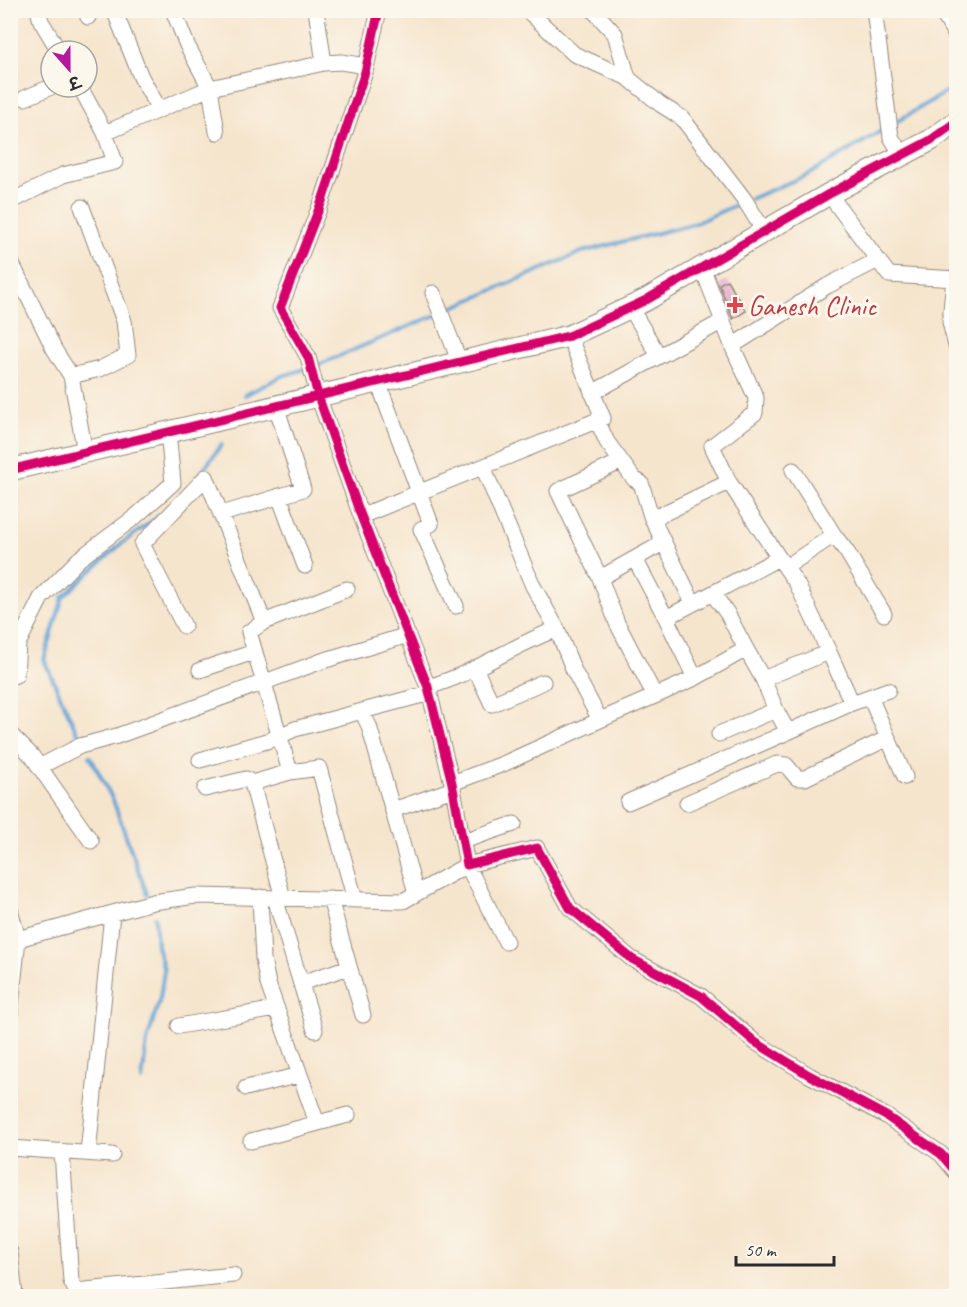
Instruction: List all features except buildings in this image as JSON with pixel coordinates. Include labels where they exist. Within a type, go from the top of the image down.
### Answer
[{"type":"street","points":[[38,10],[53,39]]},
{"type":"street","points":[[114,10],[141,77],[159,110]]},
{"type":"street","points":[[173,10],[187,45],[210,88],[217,132]]},
{"type":"street","points":[[315,10],[324,63]]},
{"type":"street","points":[[379,10],[366,66],[322,201],[280,308],[308,357],[318,396],[361,516],[429,690],[452,786],[467,865],[506,942]]},
{"type":"street","points":[[527,10],[574,54],[628,78],[660,104],[682,118],[744,200],[764,231]]},
{"type":"street","points":[[593,10],[615,34],[628,78]]},
{"type":"street","points":[[874,10],[891,137],[902,155]]},
{"type":"street","points":[[941,10],[957,36]]},
{"type":"street","points":[[105,133],[210,88],[324,63],[341,62],[366,66]]},
{"type":"street","points":[[25,98],[39,92]]},
{"type":"street","points":[[10,202],[63,175],[115,162],[105,133],[87,99]]},
{"type":"street","points":[[10,470],[569,336],[630,307],[957,122]]},
{"type":"street","points":[[830,194],[889,275],[955,279],[950,322],[957,346]]},
{"type":"street","points":[[71,376],[100,369],[128,356],[128,338],[124,321],[82,207]]},
{"type":"street","points":[[10,260],[54,349],[71,376],[85,452]]},
{"type":"street","points":[[732,346],[827,286],[878,260]]},
{"type":"street","points":[[702,267],[732,346],[756,398],[755,413],[711,446],[729,482],[783,562],[852,703]]},
{"type":"street","points":[[433,293],[460,363]]},
{"type":"street","points":[[630,307],[659,356]]},
{"type":"street","points":[[592,393],[723,321]]},
{"type":"street","points":[[361,516],[603,418],[569,336]]},
{"type":"street","points":[[378,382],[421,492],[431,524],[421,529],[456,606]]},
{"type":"street","points":[[222,514],[303,489],[276,406]]},
{"type":"street","points":[[597,420],[620,462],[641,483],[652,519],[693,603]]},
{"type":"street","points":[[10,677],[16,675],[18,644],[41,598],[79,560],[135,517],[173,483],[168,431]]},
{"type":"street","points":[[620,462],[558,491],[600,578],[617,623],[655,696]]},
{"type":"street","points":[[483,467],[532,586],[557,629],[585,694],[600,720]]},
{"type":"street","points":[[793,470],[834,535],[848,552],[884,614]]},
{"type":"street","points":[[184,626],[142,544],[206,477],[264,622]]},
{"type":"street","points":[[652,519],[729,482]]},
{"type":"street","points":[[279,496],[305,566]]},
{"type":"street","points":[[666,618],[834,535]]},
{"type":"street","points":[[600,578],[663,543]]},
{"type":"street","points":[[635,559],[694,678]]},
{"type":"street","points":[[290,772],[249,632],[264,622],[347,589]]},
{"type":"street","points":[[712,594],[727,613],[763,679],[788,732]]},
{"type":"street","points":[[200,759],[429,690],[530,639],[557,629]]},
{"type":"street","points":[[39,767],[80,746],[117,736],[264,682],[408,635]]},
{"type":"street","points":[[393,810],[655,696],[694,678],[746,649]]},
{"type":"street","points":[[200,670],[254,652]]},
{"type":"street","points":[[763,679],[829,652]]},
{"type":"street","points":[[475,668],[492,704],[543,682]]},
{"type":"street","points":[[628,802],[852,703],[888,690]]},
{"type":"street","points":[[870,696],[905,777]]},
{"type":"street","points":[[719,734],[776,710]]},
{"type":"street","points":[[362,711],[369,726],[416,894]]},
{"type":"street","points":[[10,734],[39,767],[91,841]]},
{"type":"street","points":[[687,803],[777,764],[786,765],[797,778],[805,778],[888,738]]},
{"type":"street","points":[[252,783],[290,772],[319,768],[355,900]]},
{"type":"street","points":[[205,789],[246,779],[252,783],[273,898],[315,1030]]},
{"type":"street","points":[[463,841],[514,824]]},
{"type":"street","points":[[18,939],[153,902],[196,896],[403,900],[467,865],[537,848],[570,908],[632,958],[701,996],[755,1042],[809,1075],[886,1116],[955,1166]]},
{"type":"street","points":[[273,898],[263,959],[276,1009],[317,1123]]},
{"type":"street","points":[[330,899],[363,1015]]},
{"type":"street","points":[[10,909],[18,939],[10,1014]]},
{"type":"street","points":[[88,1153],[112,914]]},
{"type":"street","points":[[301,983],[349,967]]},
{"type":"street","points":[[179,1026],[276,1009]]},
{"type":"street","points":[[246,1088],[300,1075]]},
{"type":"street","points":[[251,1141],[348,1115]]},
{"type":"street","points":[[10,1148],[112,1155]]},
{"type":"street","points":[[62,1152],[74,1289],[80,1292],[124,1285],[233,1275]]},
{"type":"street","points":[[10,1252],[15,1296]]},
{"type":"waterway","points":[[893,124],[956,86]]},
{"type":"waterway","points":[[750,199],[809,174],[883,130]]},
{"type":"waterway","points":[[447,310],[582,252],[693,224],[738,204]]},
{"type":"waterway","points":[[318,365],[436,315]]},
{"type":"waterway","points":[[245,395],[282,376],[305,369]]},
{"type":"waterway","points":[[201,473],[222,444]]},
{"type":"waterway","points":[[80,739],[44,660],[63,597],[121,544],[159,516]]},
{"type":"waterway","points":[[90,756],[113,800],[147,894]]},
{"type":"waterway","points":[[142,1080],[147,1041],[160,998],[164,970],[157,946],[155,917]]},
{"type":"cycle path","points":[[379,10],[365,72],[322,201],[280,308],[308,357],[318,396],[361,516],[428,687],[452,783],[467,865],[537,848],[570,908],[632,959],[701,996],[755,1042],[809,1075],[886,1116],[941,1154],[956,1172]]},
{"type":"cycle path","points":[[10,470],[569,336],[646,300],[829,194],[931,140],[956,122]]},
{"type":"place","name":"Ganesh Clinic","points":[[735,305]]}]
